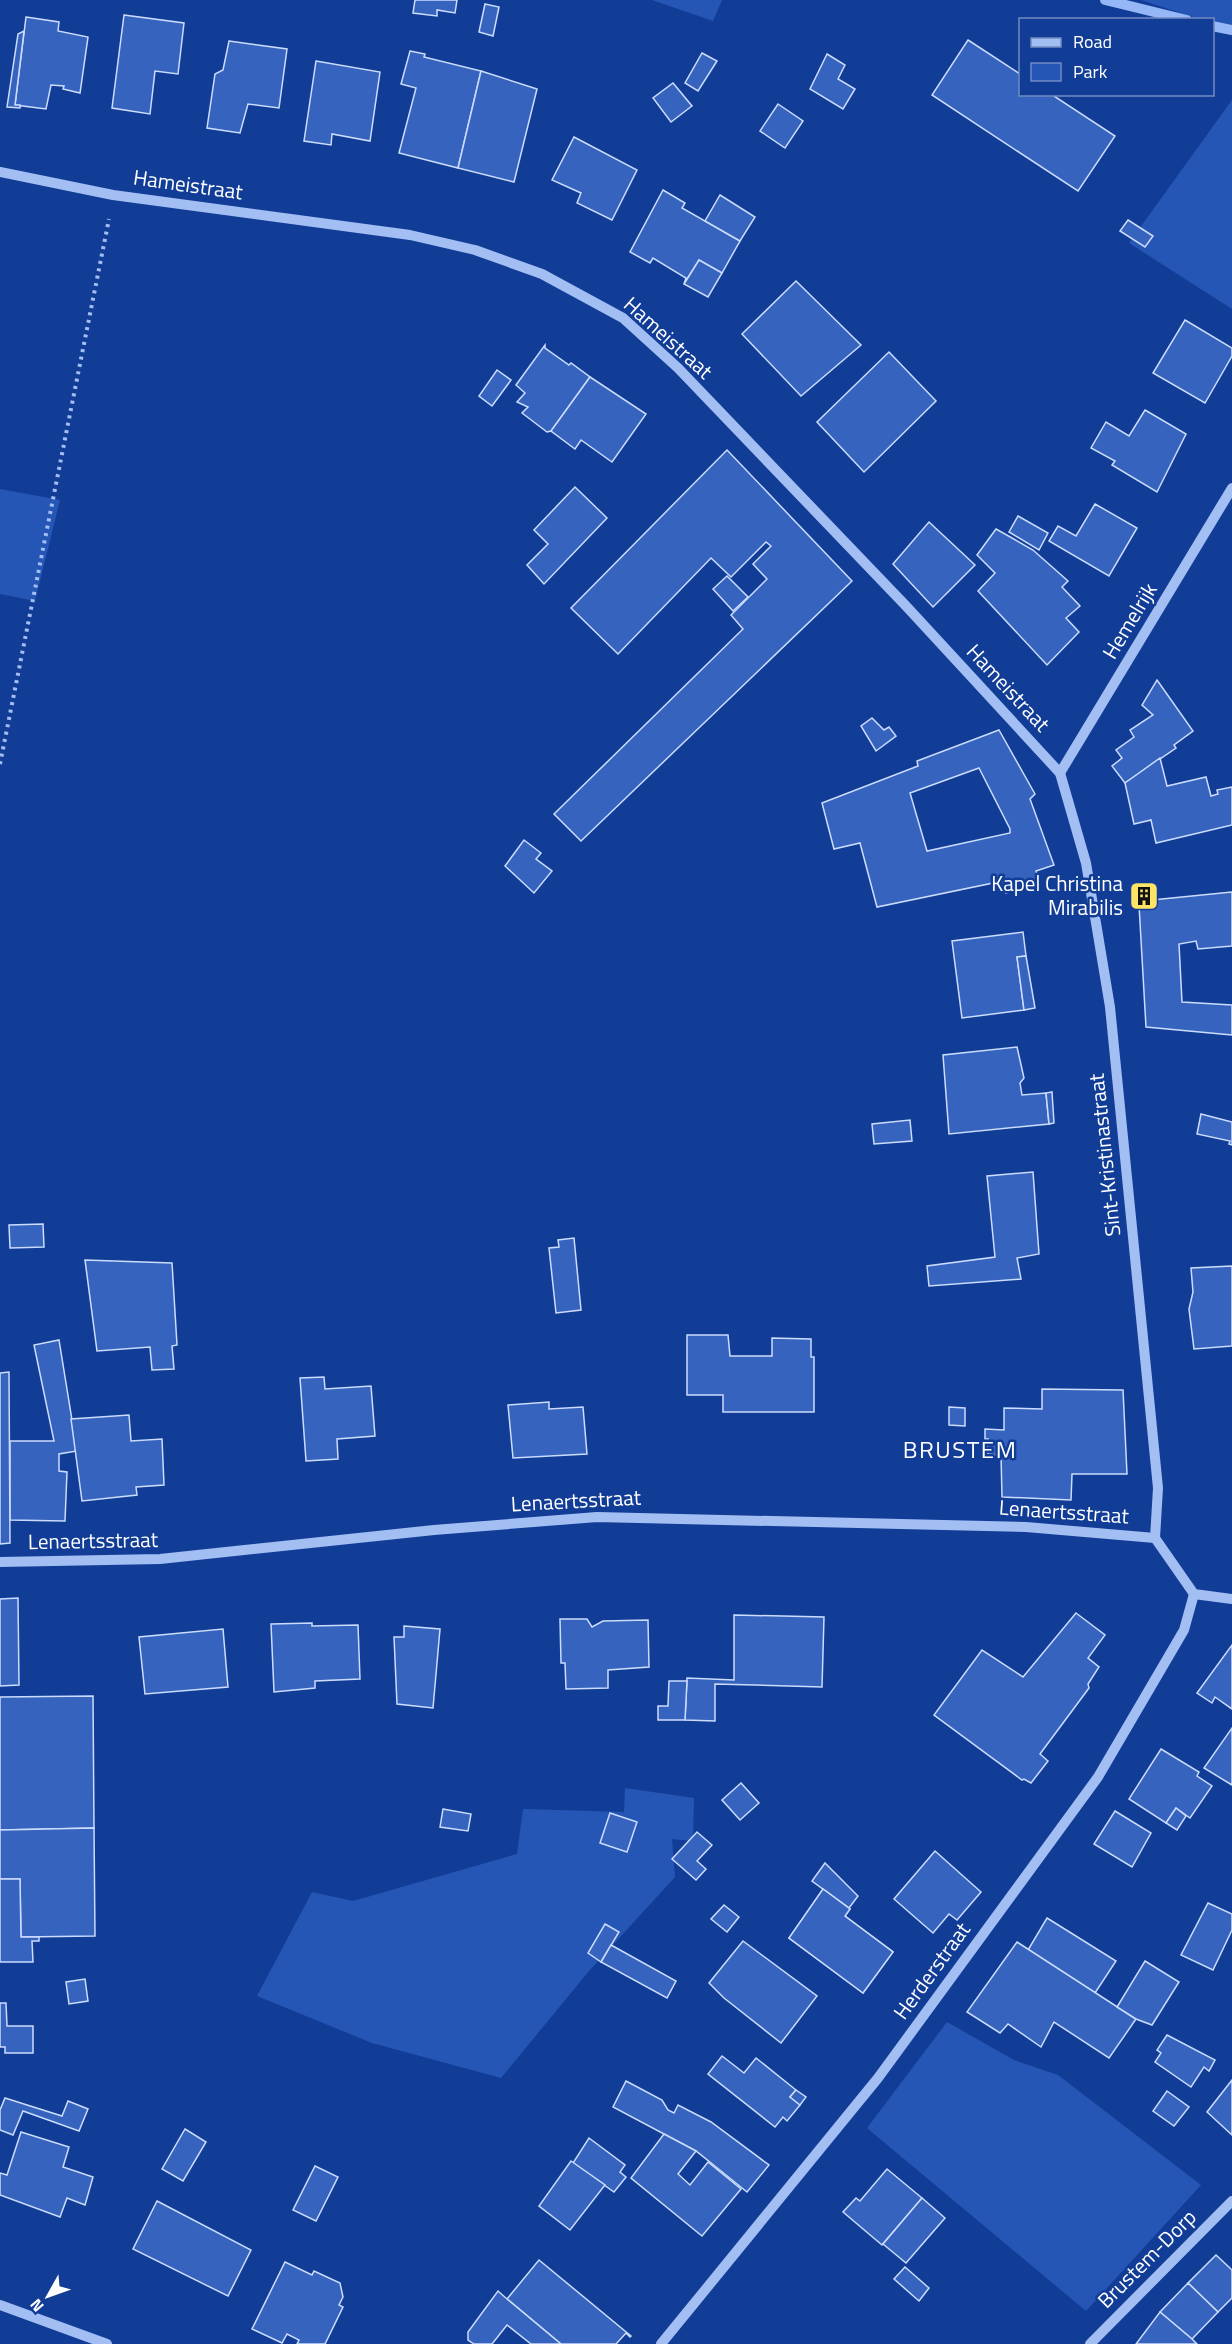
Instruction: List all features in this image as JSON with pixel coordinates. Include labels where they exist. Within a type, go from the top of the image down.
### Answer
[{"type":"street","name":"Hameistraat","points":[[0,172],[113,195],[410,235],[475,250],[542,274],[623,318],[678,368],[907,607],[1060,773]]},
{"type":"street","name":"Hemelrijk","points":[[1060,773],[1084,737],[1232,488]]},
{"type":"street","name":"Sint-Kristinastraat","points":[[1060,773],[1086,862],[1110,1007],[1158,1488],[1155,1538]]},
{"type":"street","name":"Lenaertsstraat","points":[[0,1562],[160,1559],[434,1530],[597,1517],[1026,1527],[1155,1538]]},
{"type":"street","points":[[1155,1538],[1194,1594],[1232,1599]]},
{"type":"street","name":"Herderstraat","points":[[661,2344],[878,2078],[1098,1777],[1184,1630],[1194,1594]]},
{"type":"street","name":"Brustem-Dorp","points":[[1090,2344],[1232,2201]]},
{"type":"street","points":[[0,2305],[107,2344]]},
{"type":"path","points":[[0,765],[113,195]]},
{"type":"green space","points":[[652,0],[722,0],[713,21]]},
{"type":"green space","points":[[1141,0],[1232,0],[1232,30],[1214,24],[1214,18],[1196,18]]},
{"type":"green space","points":[[1232,100],[1232,309],[1129,243]]},
{"type":"green space","points":[[0,489],[60,500],[35,601],[0,594]]},
{"type":"green space","points":[[625,1788],[694,1798],[693,1841],[672,1839],[675,1877],[589,1971],[501,2078],[372,2043],[257,1996],[312,1892],[353,1901],[517,1854],[523,1809],[624,1812]]},
{"type":"green space","points":[[947,2022],[1014,2060],[1058,2075],[1201,2185],[1086,2311],[867,2128]]},
{"type":"building","points":[[415,0],[457,0],[455,13],[437,10],[437,16],[413,13]]},
{"type":"building","points":[[485,4],[499,7],[493,36],[479,32]]},
{"type":"building","points":[[124,15],[184,23],[178,74],[155,71],[150,114],[112,108]]},
{"type":"building","points":[[26,17],[59,22],[58,31],[88,37],[80,93],[63,89],[64,86],[51,85],[46,109],[15,105]]},
{"type":"building","points":[[24,31],[15,105],[20,105],[20,108],[7,107],[18,34]]},
{"type":"building","points":[[968,40],[1019,73],[1019,96],[1054,96],[1115,136],[1078,191],[932,95]]},
{"type":"building","points":[[229,41],[287,49],[279,108],[248,104],[240,133],[207,128],[215,74],[223,70]]},
{"type":"building","points":[[410,51],[425,54],[424,57],[481,71],[458,168],[399,153],[416,88],[401,84]]},
{"type":"building","points":[[702,53],[717,61],[698,91],[685,83]]},
{"type":"building","points":[[827,54],[845,65],[838,79],[855,89],[843,109],[810,89]]},
{"type":"building","points":[[316,61],[380,72],[370,141],[332,134],[331,145],[304,141]]},
{"type":"building","points":[[481,71],[537,89],[514,182],[458,168]]},
{"type":"building","points":[[673,83],[692,106],[671,122],[653,98]]},
{"type":"building","points":[[778,104],[803,121],[785,148],[760,131]]},
{"type":"building","points":[[574,137],[637,170],[612,220],[577,203],[581,193],[552,180]]},
{"type":"building","points":[[663,190],[685,203],[682,208],[740,241],[722,273],[699,260],[684,284],[686,278],[653,258],[650,263],[630,252]]},
{"type":"building","points":[[720,195],[755,217],[740,241],[705,221]]},
{"type":"building","points":[[1128,220],[1153,236],[1145,247],[1120,231]]},
{"type":"building","points":[[699,260],[722,273],[708,297],[684,284]]},
{"type":"building","points":[[796,281],[861,345],[801,396],[742,334]]},
{"type":"building","points":[[1185,320],[1232,348],[1232,356],[1205,403],[1153,373]]},
{"type":"building","points":[[545,345],[545,348],[590,377],[551,431],[547,432],[522,413],[528,407],[517,402],[525,393],[516,385]]},
{"type":"building","points":[[889,352],[936,401],[864,472],[817,422]]},
{"type":"building","points":[[497,370],[511,380],[492,406],[479,396]]},
{"type":"building","points":[[590,377],[646,414],[612,462],[581,440],[575,449],[551,431]]},
{"type":"building","points":[[1145,410],[1186,434],[1157,492],[1112,465],[1115,461],[1091,448],[1106,422],[1129,436]]},
{"type":"building","points":[[727,450],[852,581],[581,841],[554,814],[743,629],[731,615],[767,579],[753,564],[771,546],[766,542],[731,577],[711,558],[618,654],[571,608]]},
{"type":"building","points":[[575,487],[607,518],[544,584],[527,565],[548,544],[534,530]]},
{"type":"building","points":[[1095,504],[1137,528],[1109,576],[1049,541],[1058,526],[1076,536]]},
{"type":"building","points":[[1018,516],[1048,533],[1039,550],[1009,532]]},
{"type":"building","points":[[929,522],[975,565],[933,607],[893,564]]},
{"type":"building","points":[[996,529],[1033,550],[1068,581],[1062,587],[1080,606],[1066,618],[1079,632],[1047,665],[978,591],[995,573],[977,555]]},
{"type":"building","points":[[727,576],[748,597],[733,611],[713,589]]},
{"type":"building","points":[[1157,680],[1193,731],[1174,745],[1176,748],[1125,783],[1112,766],[1122,758],[1116,750],[1134,737],[1130,730],[1153,715],[1142,705]]},
{"type":"building","points":[[872,718],[884,730],[889,727],[896,736],[876,751],[861,726]]},
{"type":"building","points":[[999,730],[1035,794],[1030,799],[1054,865],[1036,871],[1040,883],[1006,893],[1003,881],[877,907],[860,843],[834,849],[822,803],[918,766],[917,761]],"holes":[[[979,768],[1010,833],[927,851],[910,793]]]},
{"type":"building","points":[[1160,758],[1167,786],[1206,777],[1211,796],[1218,794],[1217,790],[1232,787],[1232,825],[1156,843],[1151,820],[1134,824],[1125,783]]},
{"type":"building","points":[[524,840],[541,853],[536,859],[552,871],[534,893],[505,866]]},
{"type":"building","name":"Kapel Christina Mirabilis","points":[[1149,890],[1149,900],[1139,901],[1139,893]]},
{"type":"building","points":[[1232,892],[1232,946],[1198,949],[1196,941],[1179,944],[1182,1002],[1232,1005],[1232,1035],[1146,1027],[1139,905],[1142,901]]},
{"type":"building","points":[[1023,932],[1026,956],[1017,957],[1024,1010],[962,1018],[952,941]]},
{"type":"building","points":[[1026,956],[1035,1008],[1024,1010],[1017,957]]},
{"type":"building","points":[[1017,1047],[1024,1078],[1020,1083],[1022,1095],[1046,1093],[1049,1124],[949,1134],[943,1055]]},
{"type":"building","points":[[1052,1092],[1054,1123],[1049,1124],[1046,1093]]},
{"type":"building","points":[[1201,1114],[1232,1122],[1232,1145],[1229,1144],[1230,1141],[1197,1134]]},
{"type":"building","points":[[910,1120],[912,1141],[874,1144],[872,1124]]},
{"type":"building","points":[[1033,1172],[1039,1254],[1017,1258],[1021,1279],[929,1286],[927,1266],[995,1257],[987,1176]]},
{"type":"building","points":[[43,1224],[44,1247],[10,1248],[9,1225]]},
{"type":"building","points":[[574,1238],[581,1310],[556,1313],[549,1248],[559,1247],[558,1240]]},
{"type":"building","points":[[85,1260],[172,1263],[177,1345],[172,1346],[174,1369],[152,1370],[150,1347],[97,1351]]},
{"type":"building","points":[[1232,1266],[1232,1346],[1194,1349],[1189,1309],[1193,1292],[1191,1268]]},
{"type":"building","points":[[687,1335],[728,1335],[730,1356],[772,1356],[772,1338],[811,1339],[811,1357],[814,1357],[814,1412],[723,1412],[723,1395],[687,1395]]},
{"type":"building","points":[[59,1340],[77,1451],[59,1454],[59,1471],[67,1472],[65,1521],[10,1520],[10,1441],[54,1441],[34,1345]]},
{"type":"building","points":[[9,1372],[10,1543],[0,1544],[0,1373]]},
{"type":"building","points":[[324,1377],[325,1389],[371,1386],[375,1436],[337,1439],[338,1459],[306,1461],[300,1378]]},
{"type":"building","points":[[1042,1389],[1123,1390],[1127,1474],[1072,1474],[1071,1500],[1002,1497],[1001,1456],[987,1454],[988,1439],[985,1439],[985,1429],[1004,1430],[1004,1408],[1042,1409]]},
{"type":"building","points":[[549,1402],[549,1409],[583,1407],[587,1454],[513,1458],[508,1405]]},
{"type":"building","points":[[949,1407],[965,1408],[965,1426],[949,1425]]},
{"type":"building","points":[[129,1415],[131,1441],[162,1439],[164,1485],[136,1487],[137,1495],[82,1501],[71,1419]]},
{"type":"building","points":[[18,1598],[19,1685],[0,1686],[0,1599]]},
{"type":"building","points":[[1076,1613],[1105,1635],[1088,1658],[1099,1667],[1088,1684],[1089,1688],[1040,1754],[1048,1761],[1031,1783],[1022,1780],[934,1715],[982,1650],[1023,1677]]},
{"type":"building","points":[[734,1615],[824,1617],[822,1687],[715,1684],[715,1721],[685,1720],[687,1678],[734,1680]]},
{"type":"building","points":[[560,1619],[587,1619],[592,1627],[603,1621],[648,1620],[649,1667],[608,1670],[608,1688],[566,1689],[565,1663],[561,1663]]},
{"type":"building","points":[[312,1623],[312,1626],[358,1625],[360,1679],[315,1681],[315,1688],[274,1692],[271,1624]]},
{"type":"building","points":[[404,1626],[440,1629],[433,1708],[397,1704],[394,1637],[404,1637]]},
{"type":"building","points":[[223,1629],[228,1687],[145,1694],[139,1637]]},
{"type":"building","points":[[1232,1645],[1232,1709],[1215,1697],[1212,1703],[1197,1693]]},
{"type":"building","points":[[669,1681],[687,1681],[685,1720],[658,1720],[658,1706],[668,1706]]},
{"type":"building","points":[[93,1696],[94,1828],[0,1830],[0,1697]]},
{"type":"building","points":[[1232,1728],[1232,1785],[1204,1768]]},
{"type":"building","points":[[1161,1749],[1199,1772],[1197,1776],[1212,1786],[1190,1818],[1176,1808],[1166,1823],[1129,1799]]},
{"type":"building","points":[[741,1783],[759,1803],[740,1820],[722,1800]]},
{"type":"building","points":[[1176,1808],[1186,1816],[1177,1830],[1166,1823]]},
{"type":"building","points":[[443,1809],[471,1814],[468,1831],[440,1827]]},
{"type":"building","points":[[1115,1811],[1151,1833],[1132,1867],[1094,1844]]},
{"type":"building","points":[[610,1813],[637,1822],[627,1852],[600,1843]]},
{"type":"building","points":[[94,1828],[95,1936],[21,1937],[20,1879],[0,1879],[0,1830]]},
{"type":"building","points":[[697,1832],[712,1845],[697,1861],[706,1869],[696,1880],[672,1859]]},
{"type":"building","points":[[935,1851],[981,1892],[957,1920],[949,1914],[933,1933],[894,1899]]},
{"type":"building","points":[[825,1863],[858,1896],[849,1908],[812,1881]]},
{"type":"building","points":[[0,1879],[20,1879],[21,1937],[39,1937],[39,1941],[32,1941],[33,1962],[0,1962]]},
{"type":"building","points":[[823,1889],[850,1909],[845,1916],[893,1952],[863,1993],[789,1938]]},
{"type":"building","points":[[823,1889],[850,1909],[845,1916],[893,1952],[863,1993],[789,1938]]},
{"type":"building","points":[[1208,1903],[1232,1914],[1232,1930],[1213,1970],[1181,1955]]},
{"type":"building","points":[[724,1905],[739,1917],[727,1932],[711,1919]]},
{"type":"building","points":[[1047,1918],[1116,1961],[1095,1993],[1028,1950]]},
{"type":"building","points":[[605,1924],[619,1932],[601,1962],[588,1953]]},
{"type":"building","points":[[743,1941],[817,1996],[781,2043],[724,1998],[709,1983]]},
{"type":"building","points":[[1017,1942],[1136,2019],[1109,2058],[1054,2022],[1041,2047],[1008,2024],[1000,2033],[967,2012]]},
{"type":"building","points":[[611,1945],[676,1981],[667,1998],[601,1962]]},
{"type":"building","points":[[1145,1961],[1179,1982],[1152,2025],[1136,2019],[1117,2007]]},
{"type":"building","points":[[85,1979],[88,2001],[69,2004],[66,1982]]},
{"type":"building","points":[[0,2003],[6,2003],[7,2026],[33,2026],[33,2053],[5,2053],[5,2047],[0,2047]]},
{"type":"building","points":[[1167,2035],[1215,2060],[1209,2071],[1204,2067],[1191,2087],[1155,2062],[1161,2053],[1157,2050]]},
{"type":"building","points":[[722,2056],[744,2073],[756,2058],[796,2090],[790,2097],[800,2105],[787,2121],[783,2117],[775,2127],[708,2074]]},
{"type":"building","points":[[1232,2080],[1232,2135],[1207,2112]]},
{"type":"building","points":[[626,2081],[662,2100],[668,2110],[674,2113],[678,2105],[711,2122],[769,2165],[747,2192],[696,2151],[613,2107]]},
{"type":"building","points":[[796,2090],[806,2097],[800,2105],[790,2097]]},
{"type":"building","points":[[1167,2091],[1189,2107],[1174,2126],[1153,2111]]},
{"type":"building","points":[[5,2098],[62,2116],[68,2101],[88,2109],[79,2131],[23,2111],[13,2135],[0,2130],[0,2110]]},
{"type":"building","points":[[185,2129],[206,2142],[183,2181],[162,2169]]},
{"type":"building","points":[[21,2132],[69,2147],[63,2167],[93,2177],[85,2205],[67,2198],[60,2217],[0,2195],[0,2173],[7,2175]]},
{"type":"building","points":[[664,2134],[696,2151],[678,2174],[690,2185],[708,2162],[741,2189],[702,2236],[631,2178]]},
{"type":"building","points":[[589,2138],[625,2165],[620,2172],[626,2177],[614,2192],[573,2163]]},
{"type":"building","points":[[571,2161],[605,2185],[570,2230],[539,2206]]},
{"type":"building","points":[[315,2166],[338,2177],[316,2221],[293,2210]]},
{"type":"building","points":[[887,2169],[922,2198],[882,2245],[843,2212],[856,2198],[860,2201]]},
{"type":"building","points":[[922,2198],[945,2218],[906,2263],[883,2244]]},
{"type":"building","points":[[157,2201],[251,2250],[228,2296],[133,2249]]},
{"type":"building","points":[[1216,2255],[1232,2270],[1232,2298],[1218,2312],[1188,2283]]},
{"type":"building","points":[[539,2260],[631,2336],[626,2333],[616,2344],[561,2344],[507,2299]]},
{"type":"building","points":[[285,2262],[312,2275],[314,2271],[340,2283],[343,2297],[339,2305],[343,2307],[325,2344],[297,2344],[299,2340],[287,2334],[282,2343],[252,2329]]},
{"type":"building","points":[[905,2267],[929,2288],[919,2301],[894,2279]]},
{"type":"building","points":[[1188,2283],[1218,2312],[1192,2339],[1160,2312]]},
{"type":"building","points":[[498,2291],[561,2344],[531,2344],[507,2325],[492,2344],[474,2344],[468,2340],[468,2332]]},
{"type":"building","points":[[1160,2312],[1192,2339],[1197,2344],[1136,2344]]},
{"type":"waterway","points":[[1105,0],[1179,18]]},
{"type":"waterway","points":[[1214,26],[1232,30]]},
{"type":"place","name":"Kapel Christina Mirabilis","points":[[1144,896]]},
{"type":"district","name":"BRUSTEM","points":[[960,1450]]}]
